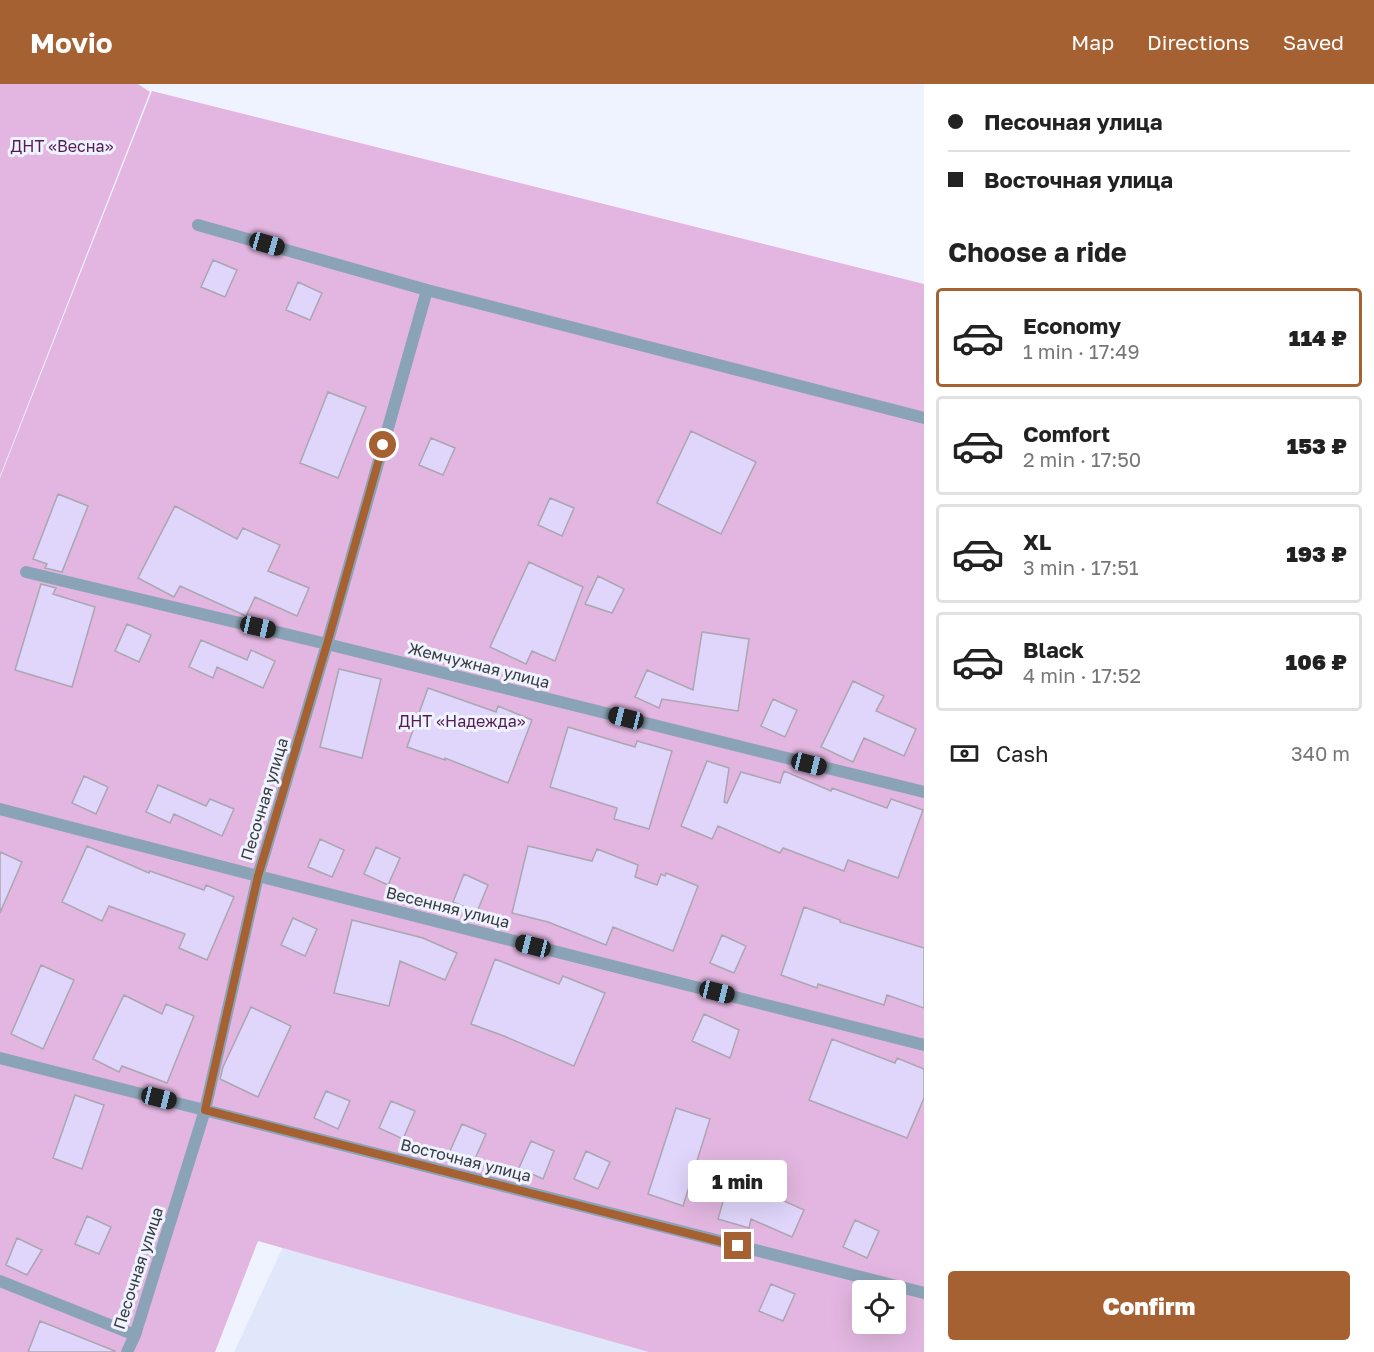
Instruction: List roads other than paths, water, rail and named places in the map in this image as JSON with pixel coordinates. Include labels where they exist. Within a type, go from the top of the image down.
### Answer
[{"type":"lane","points":[[198,225],[427,290],[924,418]]},
{"type":"lane","name":"Песочная улица","points":[[127,1352],[135,1335],[205,1110],[258,876],[327,644],[427,290]]},
{"type":"lane","name":"Жемчужная улица","points":[[26,572],[924,792]]},
{"type":"lane","name":"Весенняя улица","points":[[0,809],[924,1045]]},
{"type":"lane","name":"Восточная улица","points":[[0,1058],[924,1293]]},
{"type":"lane","points":[[0,1281],[135,1335]]},
{"type":"park label","name":"ДНТ «Весна»","points":[[62,146]]},
{"type":"park label","name":"ДНТ «Надежда»","points":[[462,721]]}]
